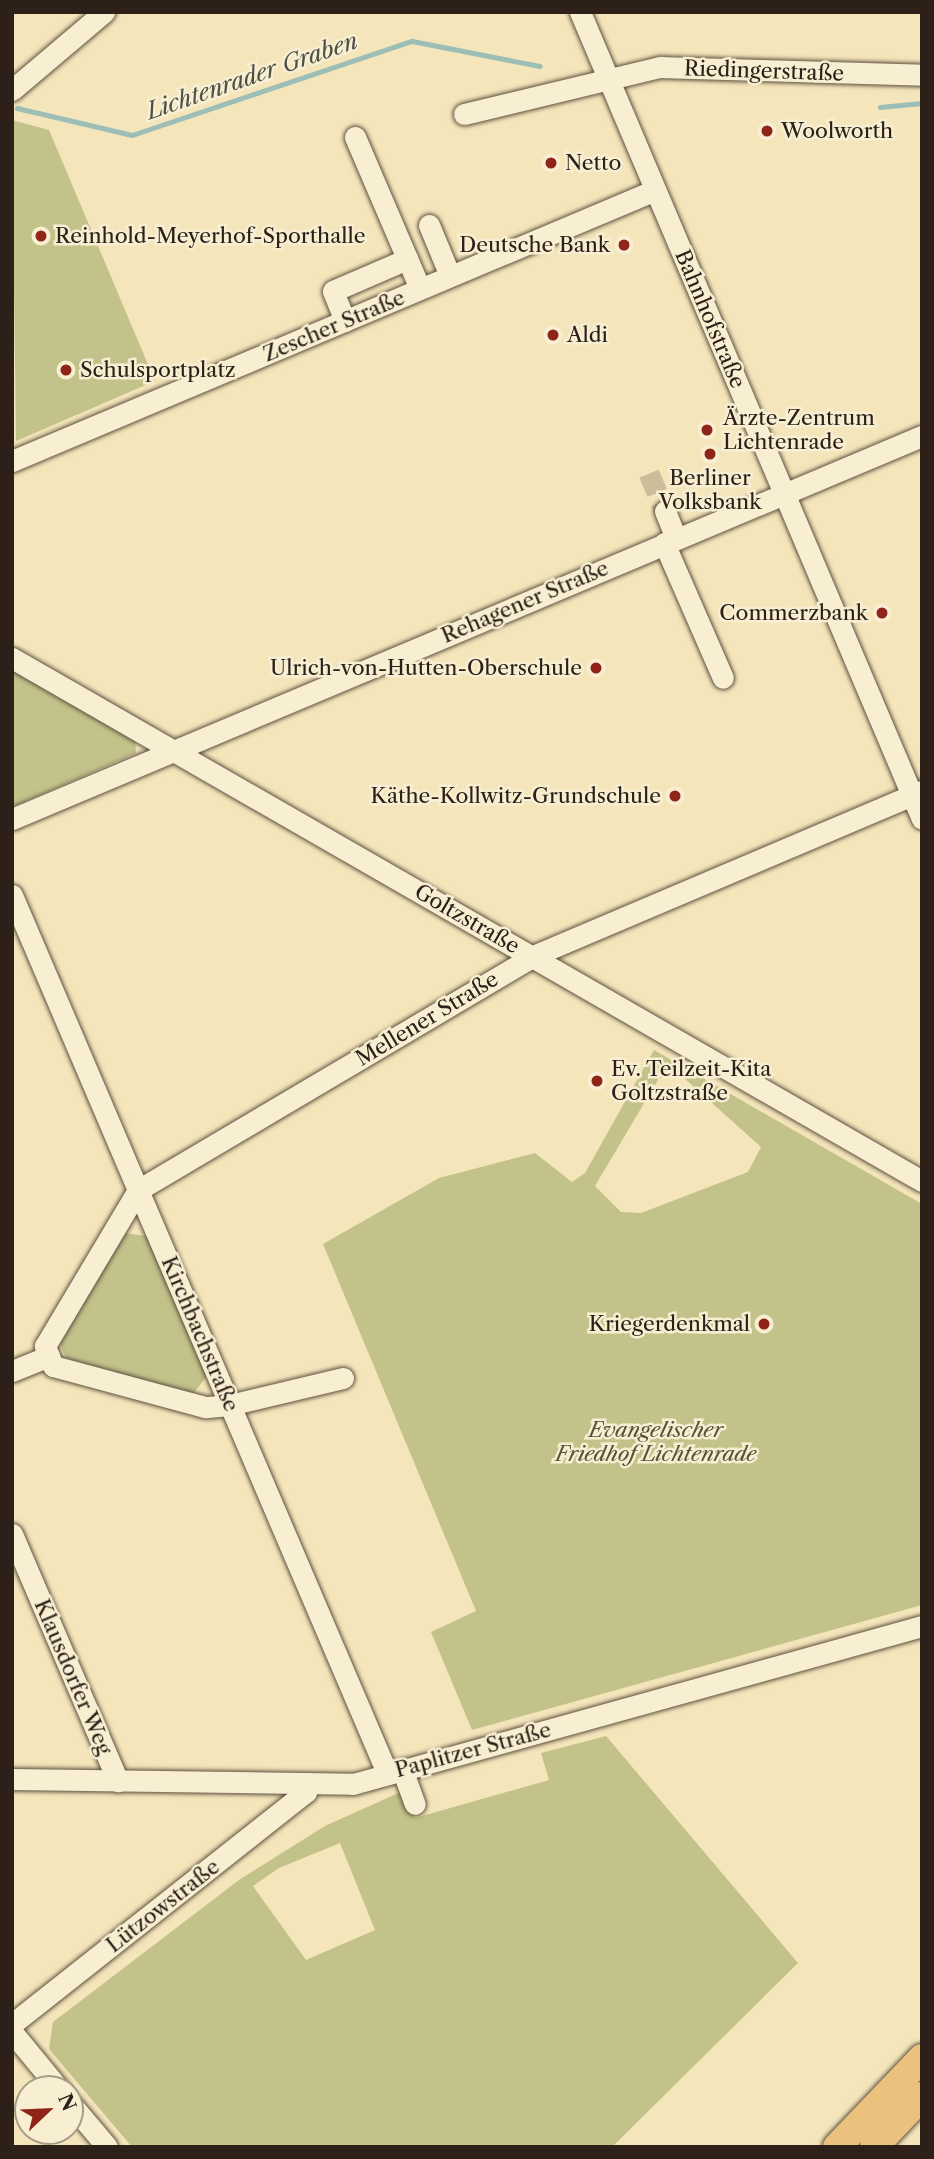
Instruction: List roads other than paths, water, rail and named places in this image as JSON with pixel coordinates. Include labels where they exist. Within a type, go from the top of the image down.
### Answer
[{"type":"main road","points":[[837,2147],[922,2058]]},
{"type":"main road","points":[[874,2147],[922,2096]]},
{"type":"street","points":[[12,90],[104,12]]},
{"type":"street","name":"Bahnhofstraße","points":[[580,12],[784,493],[917,793],[922,819]]},
{"type":"street","name":"Riedingerstraße","points":[[464,114],[660,67],[922,75]]},
{"type":"street","points":[[355,137],[420,289]]},
{"type":"street","name":"Zescher Straße","points":[[12,461],[655,190]]},
{"type":"street","points":[[429,225],[450,276]]},
{"type":"street","points":[[345,321],[332,291],[407,259]]},
{"type":"street","name":"Rehagener Straße","points":[[12,819],[922,436]]},
{"type":"street","points":[[665,512],[670,541],[723,678]]},
{"type":"street","name":"Goltzstraße","points":[[12,658],[922,1181]]},
{"type":"street","name":"Mellener Straße","points":[[138,1190],[533,956],[917,793]]},
{"type":"street","name":"Kirchbachstraße","points":[[12,895],[230,1405],[395,1771],[415,1804]]},
{"type":"street","points":[[138,1190],[45,1346],[53,1366],[205,1407],[230,1405],[344,1378]]},
{"type":"street","points":[[12,1371],[49,1356]]},
{"type":"street","name":"Klausdorfer Weg","points":[[12,1534],[118,1781]]},
{"type":"street","name":"Paplitzer Straße","points":[[12,1779],[353,1784],[922,1626]]},
{"type":"street","name":"Lützowstraße","points":[[12,2024],[306,1792],[306,1783]]},
{"type":"street","points":[[12,2032],[47,2075]]},
{"type":"street","points":[[84,2119],[107,2147]]},
{"type":"waterway","name":"Lichtenrader Graben","points":[[17,108],[132,135],[412,41],[540,66]]},
{"type":"waterway","name":"Lichtenrader Graben","points":[[880,107],[922,103]]},
{"type":"tunnel","points":[[649,473],[665,511]]},
{"type":"place","name":"Woolworth","points":[[767,131]]},
{"type":"place","name":"Netto","points":[[551,163]]},
{"type":"place","name":"Reinhold-Meyerhof-Sporthalle","points":[[41,236]]},
{"type":"place","name":"Deutsche Bank","points":[[624,245]]},
{"type":"place","name":"Aldi","points":[[553,335]]},
{"type":"place","name":"Schulsportplatz","points":[[66,370]]},
{"type":"place","name":"Ärzte-Zentrum Lichtenrade","points":[[707,430]]},
{"type":"place","name":"Berliner Volksbank","points":[[710,454]]},
{"type":"place","name":"Commerzbank","points":[[882,613]]},
{"type":"place","name":"Ulrich-von-Hutten-Oberschule","points":[[596,668]]},
{"type":"place","name":"Käthe-Kollwitz-Grundschule","points":[[675,796]]},
{"type":"place","name":"Ev. Teilzeit-Kita Goltzstraße","points":[[597,1081]]},
{"type":"place","name":"Kriegerdenkmal","points":[[764,1324]]},
{"type":"park label","name":"Evangelischer Friedhof Lichtenrade","points":[[656,1442]]}]
